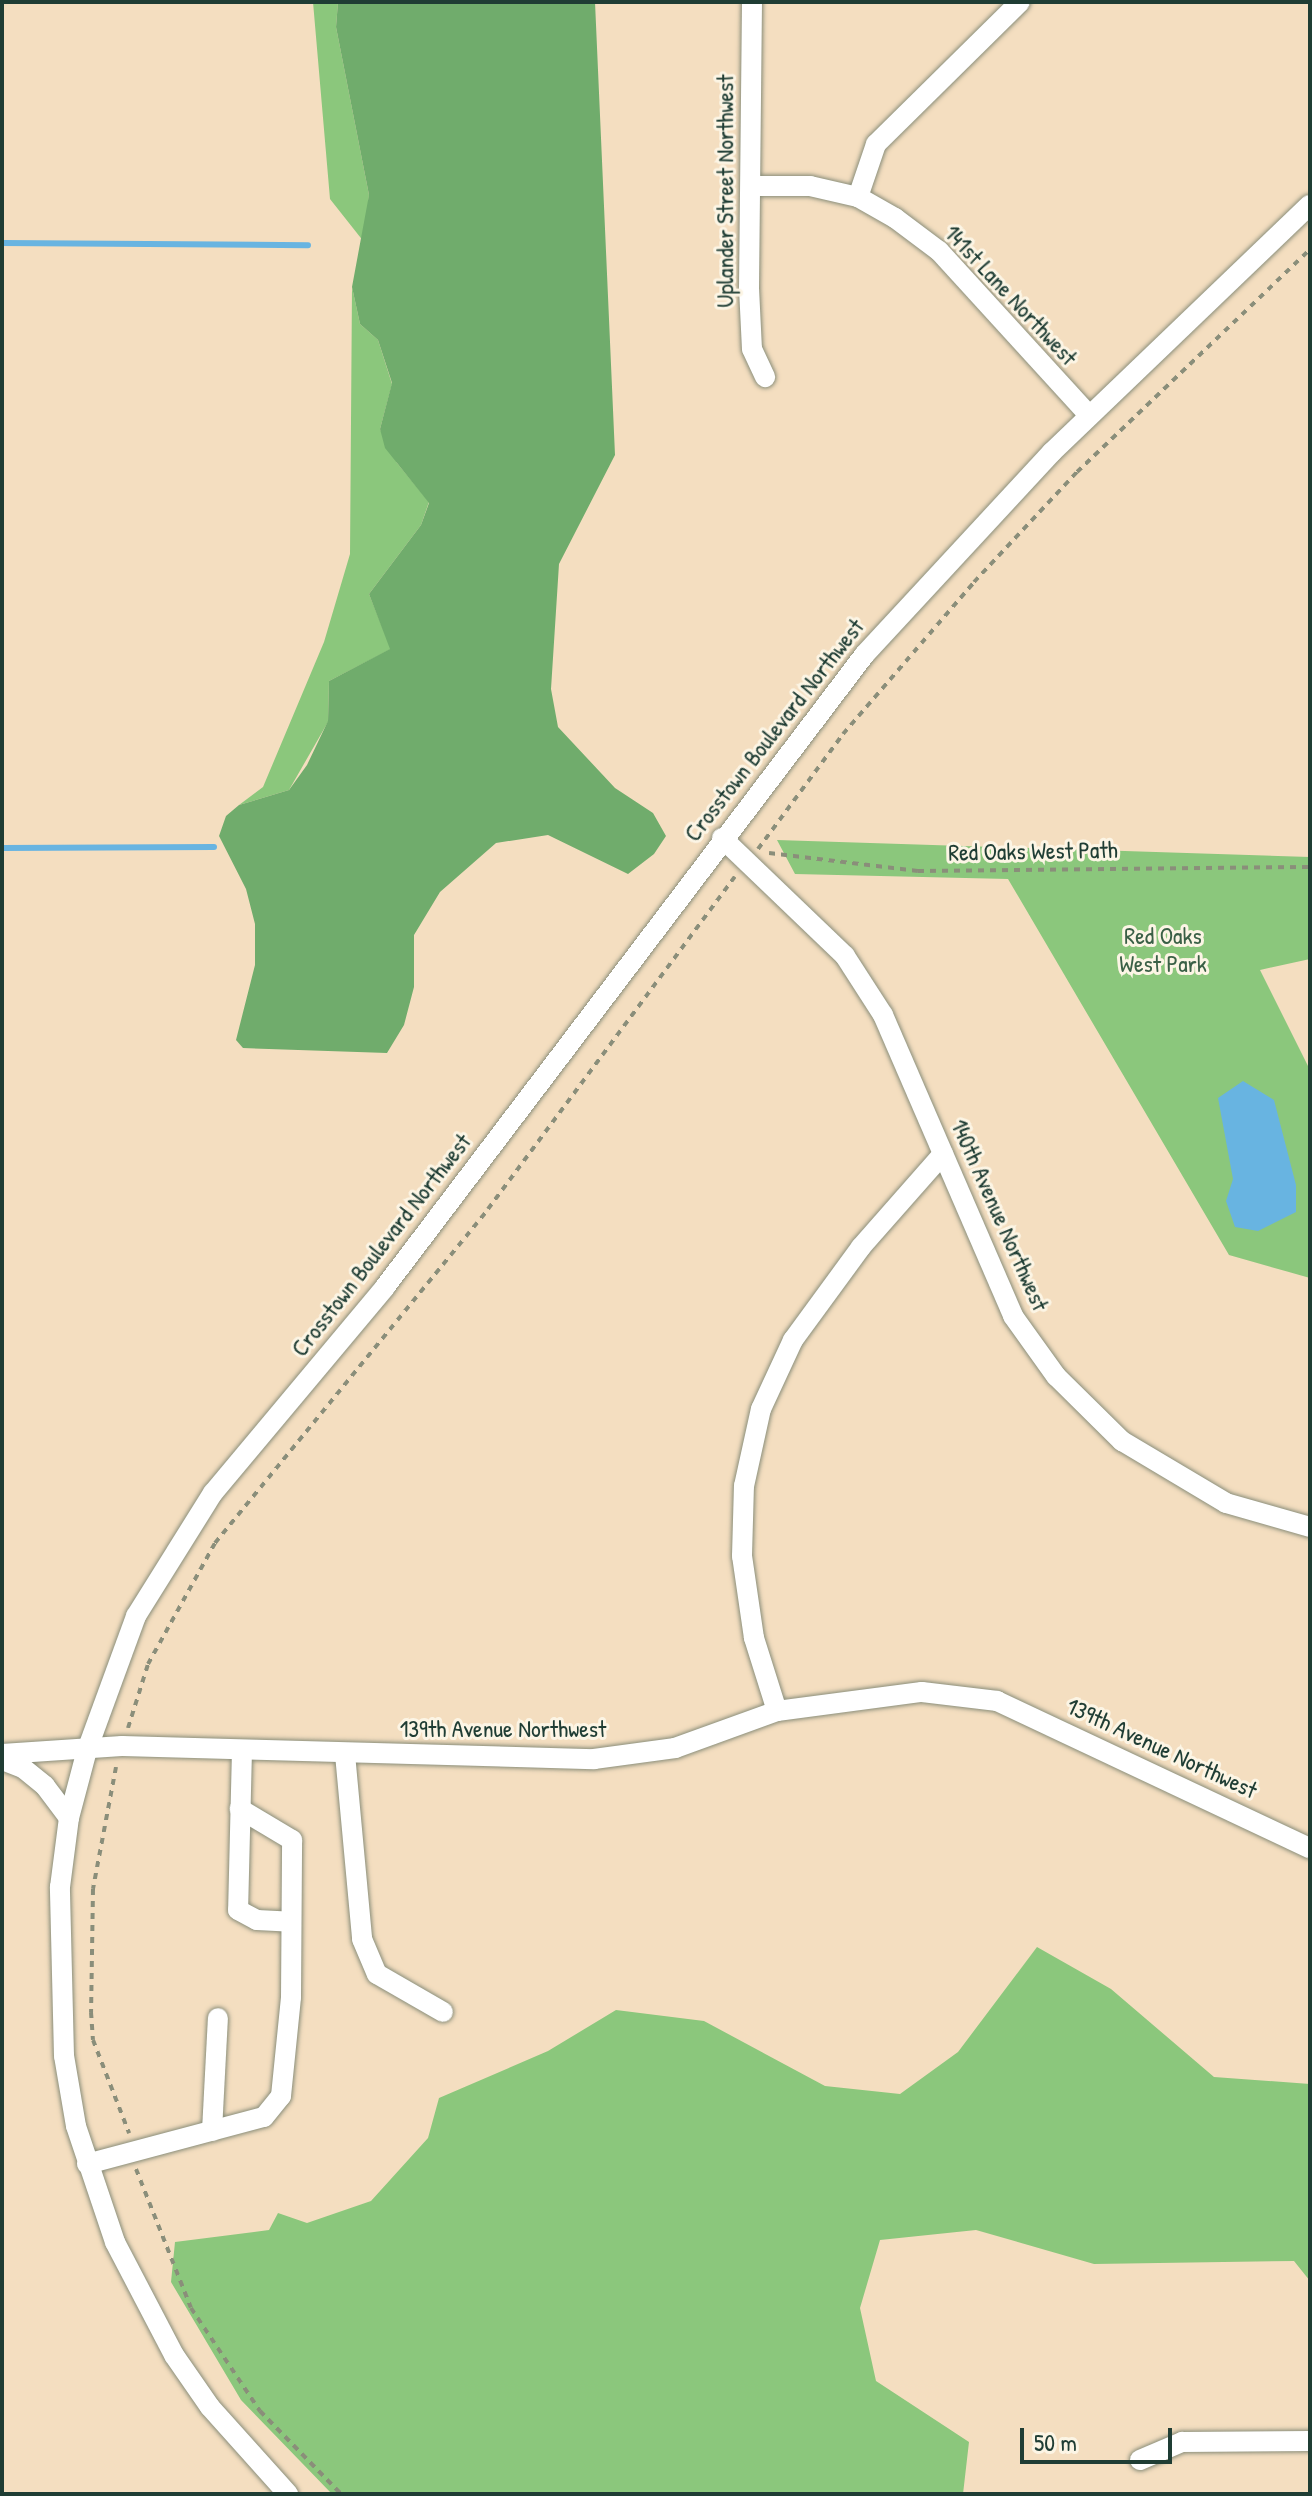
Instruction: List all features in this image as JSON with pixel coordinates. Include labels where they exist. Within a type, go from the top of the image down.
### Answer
[{"type":"street","name":"Uplander Street Northwest","points":[[752,2],[752,349],[765,377]]},
{"type":"street","points":[[858,197],[876,144],[1020,2]]},
{"type":"street","name":"141st Lane Northwest","points":[[752,186],[810,186],[858,197],[939,251],[1089,415]]},
{"type":"street","name":"Crosstown Boulevard Northwest","points":[[288,2494],[210,2407],[141,2295],[87,2164],[64,2056],[60,1887],[69,1818],[87,1750],[130,1628],[191,1524],[385,1287],[722,838],[865,654],[966,541],[1089,415],[1310,205]]},
{"type":"street","name":"140th Avenue Northwest","points":[[722,838],[845,956],[883,1015],[1013,1316],[1056,1376],[1122,1441],[1226,1503],[1310,1527]]},
{"type":"street","points":[[777,1711],[754,1638],[742,1556],[744,1486],[761,1409],[793,1340],[861,1247],[943,1154]]},
{"type":"street","name":"139th Avenue Northwest","points":[[2,1754],[122,1746],[594,1759],[675,1748],[777,1711],[922,1692],[997,1701],[1310,1848]]},
{"type":"street","points":[[242,1750],[238,1910],[257,1920],[291,1922]]},
{"type":"street","points":[[345,1754],[362,1939],[377,1974],[443,2012]]},
{"type":"street","points":[[2,1760],[23,1768],[45,1786],[69,1818]]},
{"type":"street","points":[[87,2164],[264,2117],[281,2096],[291,1997],[292,1840],[240,1809]]},
{"type":"street","points":[[212,2131],[218,2018]]},
{"type":"street","points":[[1140,2460],[1182,2442],[1310,2441]]},
{"type":"path","name":"Red Oaks West Path","points":[[1310,249],[1077,472],[974,582],[843,734],[762,845],[778,858],[918,871],[1310,867]]},
{"type":"path","points":[[341,2494],[237,2380],[191,2308],[166,2255],[132,2152],[126,2118],[93,2040],[93,1889],[109,1786],[148,1664],[215,1543],[480,1219],[732,880]]},
{"type":"green space","points":[[313,2],[338,2],[336,27],[369,195],[364,242],[330,199]]},
{"type":"green space","points":[[338,2],[595,2],[615,455],[559,564],[551,689],[558,727],[615,788],[653,813],[666,836],[654,854],[628,874],[548,835],[496,843],[440,892],[414,935],[414,987],[404,1025],[387,1053],[243,1048],[236,1040],[255,965],[255,924],[246,889],[219,836],[226,816],[239,805],[289,790],[307,765],[328,721],[329,681],[390,649],[369,594],[421,525],[429,503],[385,448],[380,429],[392,383],[378,340],[360,324],[352,287],[369,195],[336,27]]},
{"type":"green space","points":[[352,287],[360,324],[378,340],[392,384],[380,429],[397,463],[429,502],[421,525],[369,594],[391,649],[329,681],[328,722],[289,790],[239,805],[263,787],[324,642],[350,554]]},
{"type":"green space","name":"Red Oaks West Park","points":[[777,840],[1310,857],[1310,959],[1260,970],[1310,1070],[1310,1278],[1229,1255],[1008,879],[795,874]]},
{"type":"green space","points":[[1037,1947],[1111,1989],[1214,2077],[1310,2084],[1310,2281],[1294,2261],[1094,2264],[976,2230],[880,2240],[860,2308],[876,2381],[969,2442],[963,2494],[332,2494],[241,2400],[171,2282],[175,2242],[269,2230],[278,2213],[307,2223],[371,2201],[428,2138],[439,2098],[548,2051],[616,2010],[704,2021],[825,2086],[900,2094],[958,2052]]},
{"type":"water","points":[[1243,1081],[1274,1100],[1296,1185],[1296,1212],[1258,1231],[1235,1227],[1226,1201],[1233,1179],[1218,1098]]},
{"type":"waterway","points":[[2,243],[308,245]]},
{"type":"waterway","points":[[2,848],[214,847]]}]
